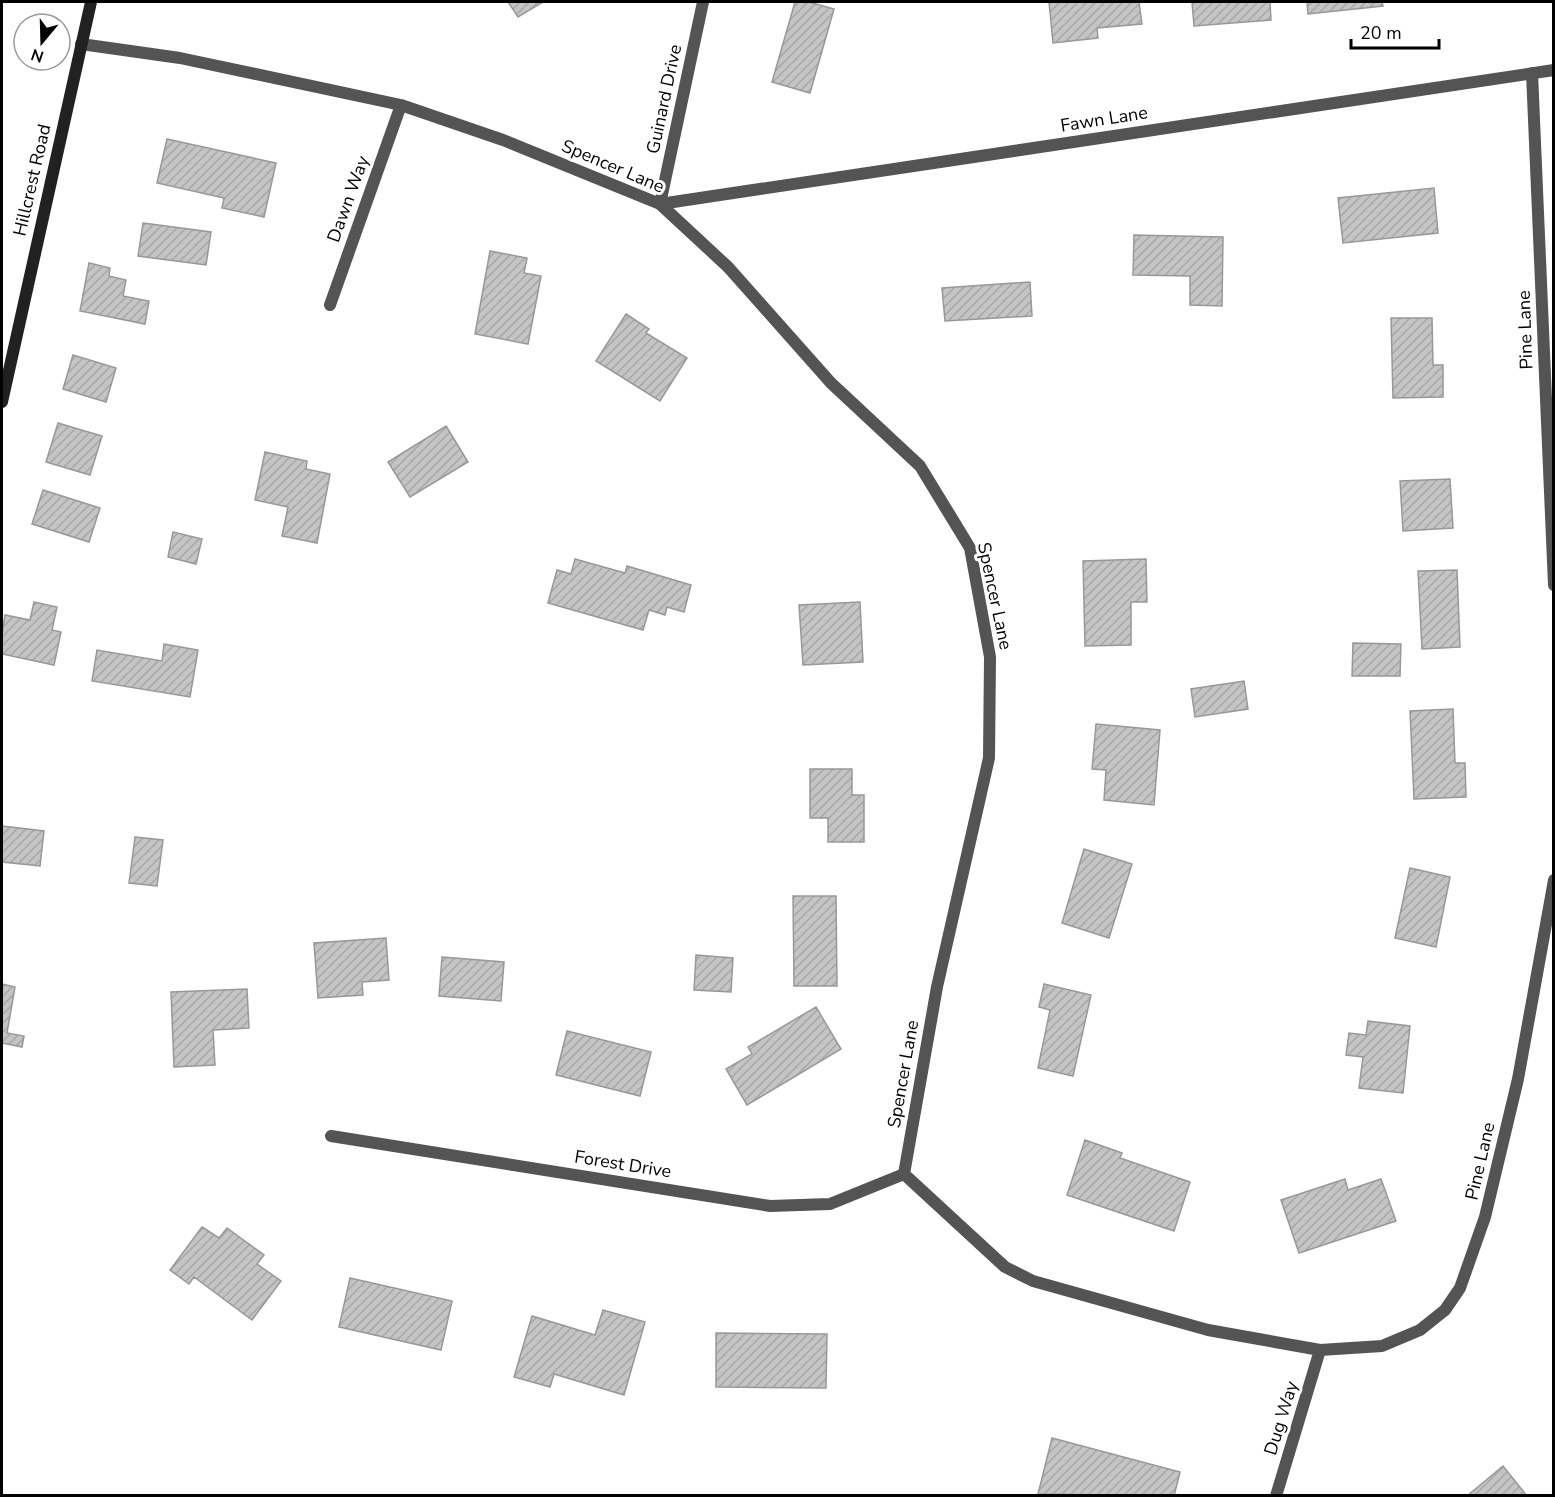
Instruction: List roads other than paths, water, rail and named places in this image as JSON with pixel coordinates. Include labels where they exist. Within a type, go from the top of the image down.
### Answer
[{"type":"main road","name":"Hillcrest Road","points":[[2,402],[91,2]]},
{"type":"street","name":"Guinard Drive","points":[[660,204],[703,2]]},
{"type":"street","name":"Spencer Lane","points":[[81,44],[180,58],[401,105],[503,140],[660,204],[728,267],[831,383],[920,466],[970,548],[990,657],[989,758],[937,987],[904,1174]]},
{"type":"street","name":"Fawn Lane","points":[[660,204],[1554,70]]},
{"type":"street","name":"Pine Lane","points":[[1532,73],[1554,585]]},
{"type":"street","name":"Dawn Way","points":[[330,304],[401,105]]},
{"type":"street","name":"Pine Lane","points":[[1320,1350],[1382,1346],[1420,1330],[1445,1310],[1460,1288],[1485,1217],[1518,1079],[1554,880]]},
{"type":"street","name":"Forest Drive","points":[[331,1136],[770,1206],[830,1204],[904,1174]]},
{"type":"street","points":[[904,1174],[1005,1267],[1033,1281],[1208,1330],[1320,1350]]},
{"type":"street","name":"Dug Way","points":[[1276,1496],[1320,1350]]}]
